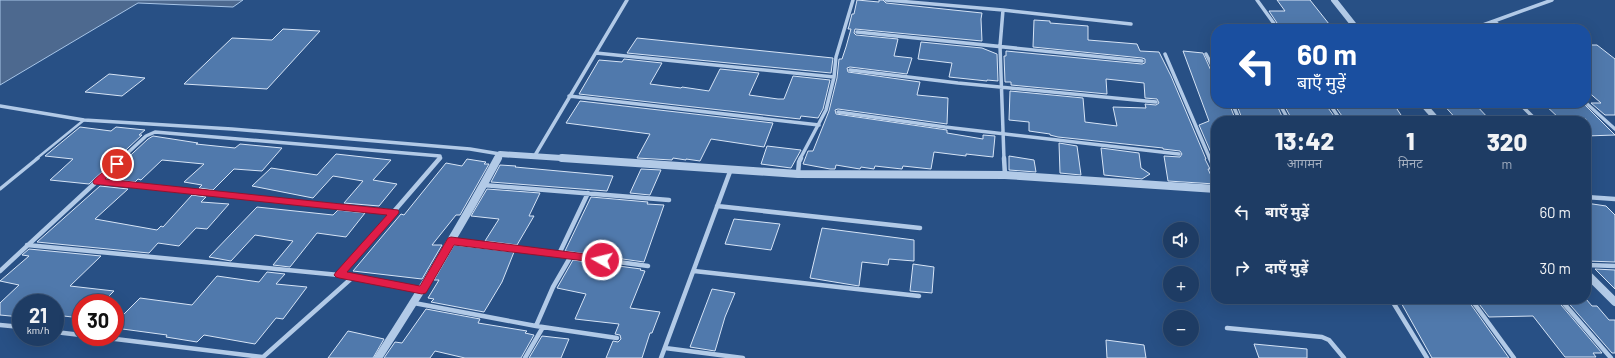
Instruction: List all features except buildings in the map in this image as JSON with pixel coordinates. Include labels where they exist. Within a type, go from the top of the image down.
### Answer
[{"type":"street","points":[[534,157],[627,0]]},
{"type":"street","points":[[798,174],[799,162],[826,110],[834,77],[836,57],[853,0]]},
{"type":"street","points":[[886,0],[1003,10],[1131,24]]},
{"type":"street","points":[[1257,0],[1274,24]]},
{"type":"street","points":[[1334,0],[1353,24]]},
{"type":"street","points":[[1486,24],[1552,0]]},
{"type":"street","points":[[1003,10],[1000,46],[1005,175]]},
{"type":"street","points":[[1494,21],[1497,24]]},
{"type":"street","points":[[857,32],[1142,61]]},
{"type":"street","points":[[596,53],[834,77]]},
{"type":"street","points":[[1165,54],[1211,161]]},
{"type":"street","points":[[1206,54],[1211,64]]},
{"type":"street","points":[[850,70],[1001,87],[1156,102]]},
{"type":"street","points":[[569,96],[819,125]]},
{"type":"street","points":[[0,106],[84,120],[232,129],[470,149],[500,154],[534,157],[731,168],[798,174],[1005,175],[1211,189]]},
{"type":"street","points":[[1591,107],[1615,129]]},
{"type":"street","points":[[1426,108],[1434,116]]},
{"type":"street","points":[[1524,108],[1532,116]]},
{"type":"street","points":[[838,112],[1004,134],[1179,154]]},
{"type":"street","points":[[0,271],[146,136],[155,132],[440,156],[339,275]]},
{"type":"street","points":[[378,358],[422,290],[500,154]]},
{"type":"street","points":[[662,358],[731,168]]},
{"type":"street","points":[[98,182],[394,212]]},
{"type":"street","points":[[483,185],[669,200]]},
{"type":"street","points":[[559,254],[588,193]]},
{"type":"street","points":[[1591,197],[1615,199]]},
{"type":"street","points":[[717,206],[920,228]]},
{"type":"street","points":[[451,241],[648,266]]},
{"type":"street","points":[[27,245],[339,275],[422,290]]},
{"type":"street","points":[[536,326],[554,287],[571,256]]},
{"type":"street","points":[[1591,265],[1615,266]]},
{"type":"street","points":[[694,271],[918,296]]},
{"type":"street","points":[[124,340],[262,358],[353,277]]},
{"type":"street","points":[[1591,278],[1615,302]]},
{"type":"street","points":[[414,303],[536,326],[617,338]]},
{"type":"street","points":[[1394,304],[1427,358]]},
{"type":"street","points":[[1475,304],[1514,358]]},
{"type":"street","points":[[1564,304],[1611,358]]},
{"type":"street","points":[[0,325],[12,326]]},
{"type":"street","points":[[524,358],[542,327]]},
{"type":"street","points":[[1227,328],[1322,337],[1329,340],[1344,358]]},
{"type":"street","points":[[665,348],[743,358]]},
{"type":"lane","points":[[0,189],[84,120]]},
{"type":"water","points":[[0,0],[243,0],[233,7],[138,3],[0,85]]},
{"type":"route","points":[[117,164],[98,182],[394,212],[339,275],[422,290],[451,241],[602,260]]}]
